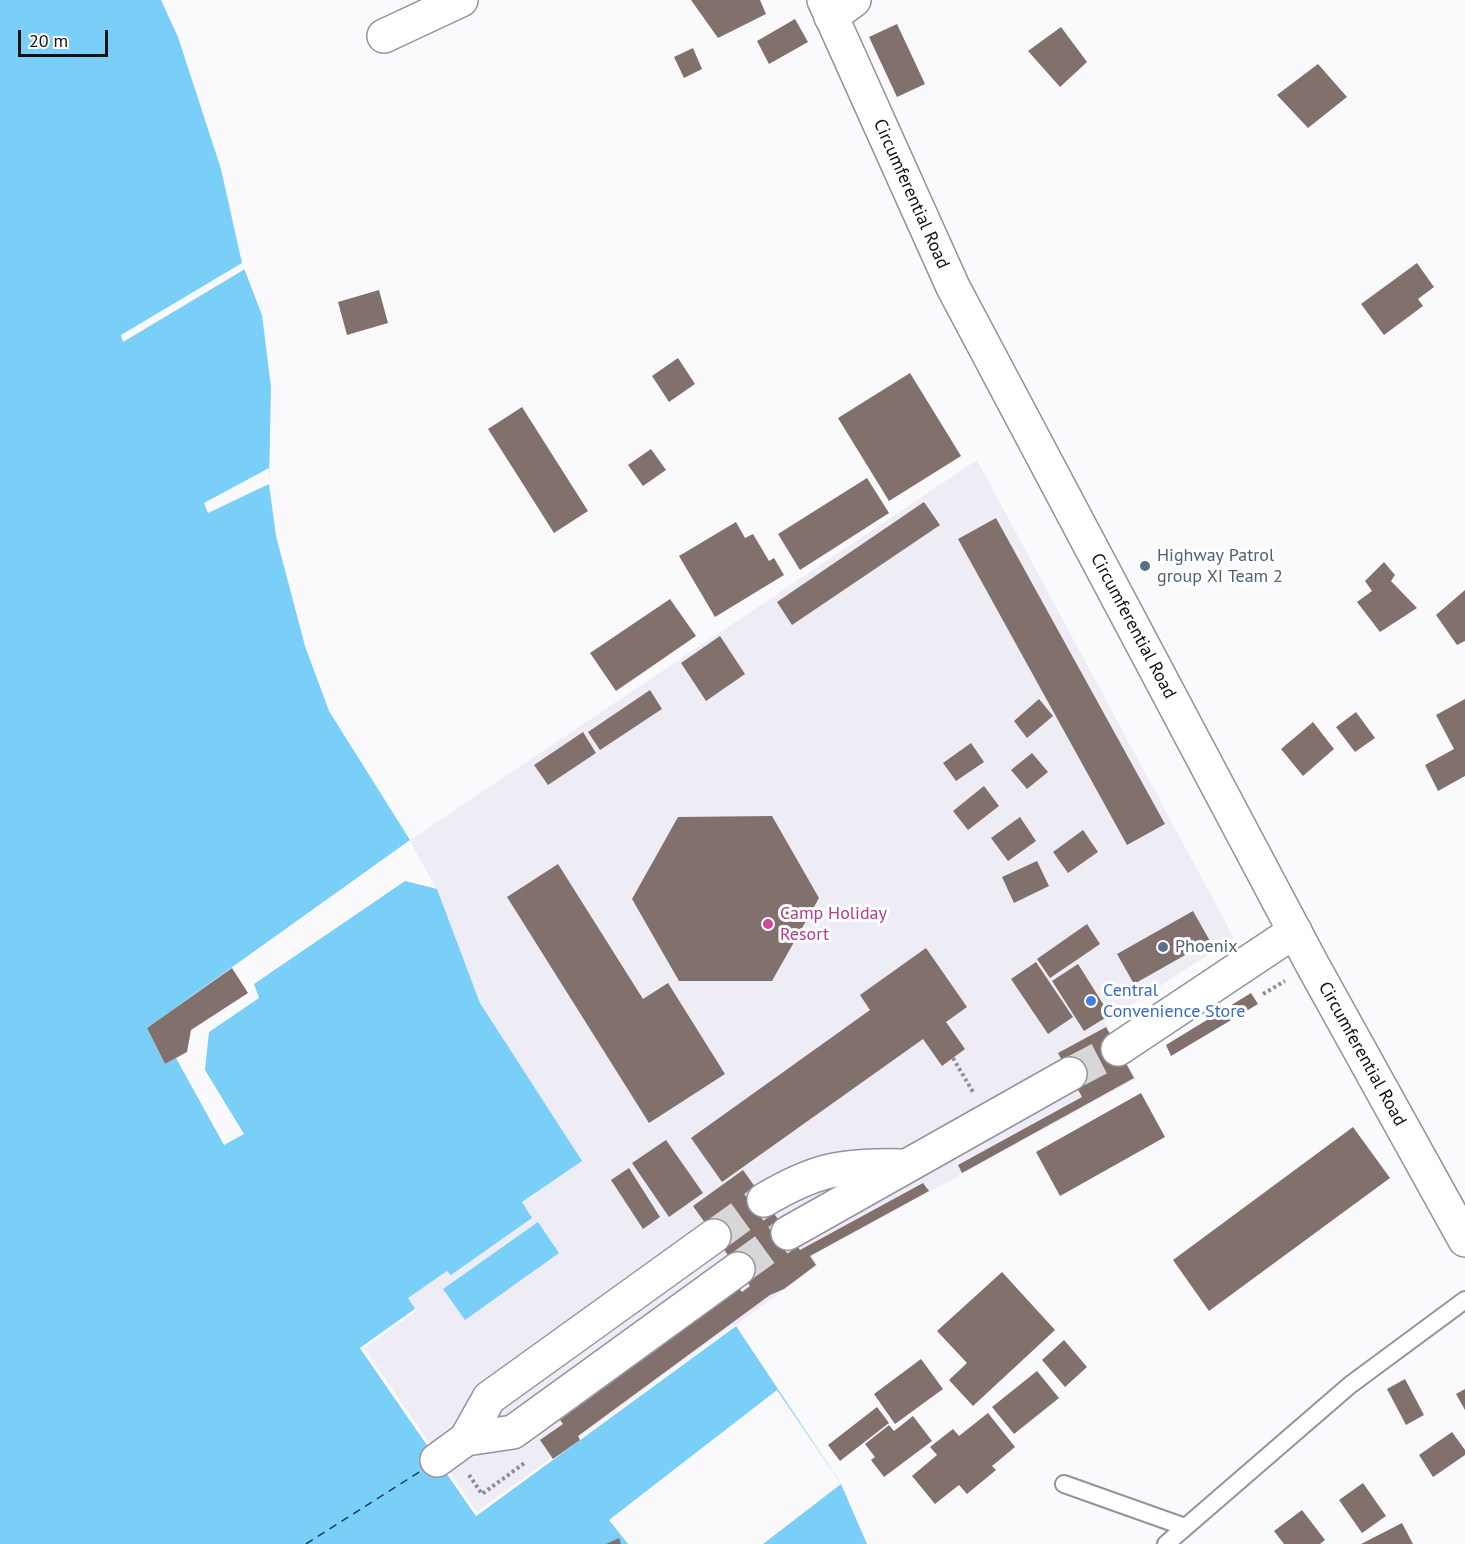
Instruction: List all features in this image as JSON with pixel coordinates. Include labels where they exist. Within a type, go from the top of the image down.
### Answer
[{"type":"main road","points":[[384,36],[461,0]]},
{"type":"main road","name":"Circumferential Road","points":[[836,6],[953,287],[1295,931],[1465,1240]]},
{"type":"main road","points":[[1118,1048],[1295,931]]},
{"type":"main road","points":[[788,1233],[1070,1074]]},
{"type":"main road","points":[[764,1200],[795,1182],[820,1173],[861,1166],[906,1166]]},
{"type":"main road","points":[[452,1450],[489,1398],[714,1236]]},
{"type":"main road","points":[[452,1450],[513,1432],[738,1269]]},
{"type":"lane","points":[[1166,1544],[1350,1385],[1465,1300]]},
{"type":"lane","points":[[1064,1484],[1185,1527]]},
{"type":"path","points":[[452,1450],[482,1494],[528,1461]]},
{"type":"shaded area","name":"Camp Holiday Resort","points":[[977,460],[1234,938],[1105,1022],[1136,1079],[812,1256],[818,1265],[476,1516],[360,1348],[415,1309],[407,1298],[447,1270],[451,1275],[532,1218],[522,1203],[581,1160],[480,1003],[437,889],[410,840]]},
{"type":"water","points":[[0,0],[161,0],[178,37],[221,169],[242,263],[262,315],[271,387],[269,484],[276,536],[305,646],[329,711],[410,840],[437,889],[480,1003],[582,1161],[522,1202],[532,1218],[451,1275],[447,1271],[408,1298],[415,1309],[360,1348],[476,1516],[736,1326],[841,1484],[867,1544],[0,1544]]},
{"type":"water","points":[[538,1222],[559,1253],[465,1320],[443,1289]]},
{"type":"pier","points":[[242,263],[245,269],[123,342],[121,335]]},
{"type":"pier","points":[[269,468],[269,484],[208,513],[204,503]]},
{"type":"pier","points":[[410,840],[437,889],[405,881],[254,984],[259,998],[209,1032],[205,1070],[244,1134],[224,1145],[176,1058],[165,1064],[147,1028]]},
{"type":"pier","points":[[415,1309],[417,1311],[364,1348],[477,1512],[734,1324],[736,1326],[476,1516],[360,1348]]},
{"type":"pier","points":[[777,1390],[841,1484],[763,1544],[628,1544],[609,1520]]},
{"type":"building","points":[[691,0],[760,0],[766,14],[718,38]]},
{"type":"building","points":[[795,19],[808,42],[769,64],[757,41]]},
{"type":"building","points":[[897,24],[925,84],[897,97],[869,37]]},
{"type":"building","points":[[1061,27],[1087,62],[1060,87],[1028,51]]},
{"type":"building","points":[[693,48],[702,69],[684,78],[674,57]]},
{"type":"building","points":[[1318,64],[1347,97],[1308,128],[1277,95]]},
{"type":"building","points":[[1417,263],[1434,287],[1418,299],[1423,306],[1384,335],[1361,304]]},
{"type":"building","points":[[379,290],[388,323],[347,335],[338,302]]},
{"type":"building","points":[[678,358],[695,384],[669,402],[652,376]]},
{"type":"building","points":[[910,373],[961,456],[889,501],[838,418]]},
{"type":"building","points":[[522,407],[588,511],[554,533],[488,429]]},
{"type":"building","points":[[651,449],[666,470],[643,486],[628,465]]},
{"type":"building","points":[[867,478],[889,513],[800,570],[778,534]]},
{"type":"building","points":[[924,502],[940,525],[792,625],[777,602]]},
{"type":"building","points":[[996,518],[1165,824],[1127,845],[958,539]]},
{"type":"building","points":[[736,522],[745,538],[753,534],[769,561],[774,558],[784,575],[715,617],[679,556]]},
{"type":"building","points":[[1384,562],[1395,575],[1391,581],[1417,608],[1380,632],[1357,602],[1372,591],[1365,581]]},
{"type":"building","points":[[1465,590],[1465,641],[1457,645],[1436,615]]},
{"type":"building","points":[[670,599],[696,636],[616,691],[590,653]]},
{"type":"building","points":[[720,636],[745,674],[706,701],[681,663]]},
{"type":"building","points":[[650,690],[662,709],[600,750],[588,732]]},
{"type":"building","points":[[1039,699],[1053,716],[1027,738],[1014,721]]},
{"type":"building","points":[[1465,699],[1465,776],[1438,791],[1425,765],[1454,749],[1436,715]]},
{"type":"building","points":[[1356,712],[1375,738],[1355,752],[1336,727]]},
{"type":"building","points":[[1313,722],[1334,749],[1303,776],[1281,749]]},
{"type":"building","points":[[583,732],[596,753],[548,785],[534,765]]},
{"type":"building","points":[[971,743],[984,762],[956,781],[943,763]]},
{"type":"building","points":[[1032,753],[1048,772],[1027,789],[1011,770]]},
{"type":"building","points":[[984,786],[999,806],[968,830],[953,811]]},
{"type":"building","points":[[772,816],[819,898],[772,981],[679,981],[632,899],[678,817]]},
{"type":"building","points":[[1020,817],[1036,841],[1008,861],[991,838]]},
{"type":"building","points":[[1083,830],[1098,852],[1068,873],[1053,852]]},
{"type":"building","points":[[1037,861],[1049,886],[1014,903],[1002,877]]},
{"type":"building","points":[[558,864],[643,999],[668,983],[725,1074],[649,1123],[507,897]]},
{"type":"building","name":"Phoenix","points":[[1193,911],[1210,941],[1134,984],[1117,954]]},
{"type":"building","points":[[1087,924],[1100,944],[1050,978],[1037,959]]},
{"type":"building","points":[[926,948],[967,1007],[946,1022],[965,1049],[942,1066],[923,1039],[722,1182],[691,1138],[870,1010],[860,995]]},
{"type":"building","points":[[1036,962],[1073,1017],[1048,1034],[1011,979]]},
{"type":"building","points":[[1078,964],[1110,1015],[1084,1031],[1052,981]]},
{"type":"building","points":[[232,968],[248,993],[191,1030],[187,1052],[165,1064],[147,1028]]},
{"type":"building","points":[[1251,993],[1258,1004],[1171,1056],[1166,1045]]},
{"type":"building","points":[[1106,1027],[1134,1078],[962,1173],[958,1165],[1082,1097],[1058,1053]]},
{"type":"building","points":[[1141,1093],[1165,1137],[1060,1196],[1036,1152]]},
{"type":"building","points":[[1353,1127],[1390,1178],[1209,1311],[1173,1260]]},
{"type":"building","points":[[666,1140],[703,1193],[669,1217],[632,1163]]},
{"type":"building","points":[[629,1168],[660,1217],[643,1229],[611,1180]]},
{"type":"building","points":[[743,1170],[800,1250],[923,1183],[929,1191],[810,1256],[816,1265],[784,1289],[770,1295],[578,1436],[580,1440],[553,1459],[540,1440],[563,1424],[560,1420],[740,1289],[742,1292],[750,1286],[693,1206]]},
{"type":"building","points":[[1002,1272],[1055,1330],[973,1406],[949,1380],[967,1363],[937,1331]]},
{"type":"building","points":[[1064,1340],[1087,1367],[1065,1387],[1042,1360]]},
{"type":"building","points":[[921,1359],[943,1389],[895,1424],[874,1394]]},
{"type":"building","points":[[1037,1371],[1059,1398],[1014,1434],[992,1407]]},
{"type":"building","points":[[1405,1379],[1424,1415],[1406,1425],[1387,1389]]},
{"type":"building","points":[[1465,1389],[1465,1410],[1456,1394]]},
{"type":"building","points":[[877,1407],[889,1423],[840,1461],[828,1445]]},
{"type":"building","points":[[988,1413],[1015,1447],[992,1466],[996,1470],[967,1494],[959,1485],[935,1504],[912,1476],[937,1455],[930,1447],[953,1429],[959,1436]]},
{"type":"building","points":[[913,1416],[932,1441],[884,1477],[871,1460],[875,1457],[865,1444],[889,1425],[894,1431]]},
{"type":"building","points":[[1452,1432],[1465,1450],[1465,1455],[1433,1477],[1419,1455]]},
{"type":"building","points":[[1363,1483],[1386,1516],[1362,1533],[1339,1500]]},
{"type":"building","points":[[1302,1510],[1325,1540],[1320,1544],[1284,1544],[1274,1531]]},
{"type":"building","points":[[1402,1523],[1413,1544],[1361,1544]]},
{"type":"building","points":[[619,1538],[621,1544],[606,1544]]},
{"type":"ferry route","points":[[306,1544],[424,1469]]},
{"type":"tunnel","points":[[1070,1074],[1118,1049]]},
{"type":"tunnel","points":[[714,1236],[764,1200]]},
{"type":"tunnel","points":[[738,1269],[788,1233]]},
{"type":"place","name":"Highway Patrol group XI Team 2","points":[[1145,566]]},
{"type":"place","name":"Camp Holiday Resort","points":[[768,924]]},
{"type":"place","name":"Phoenix","points":[[1163,947]]},
{"type":"place","name":"Central Convenience Store","points":[[1091,1001]]}]
